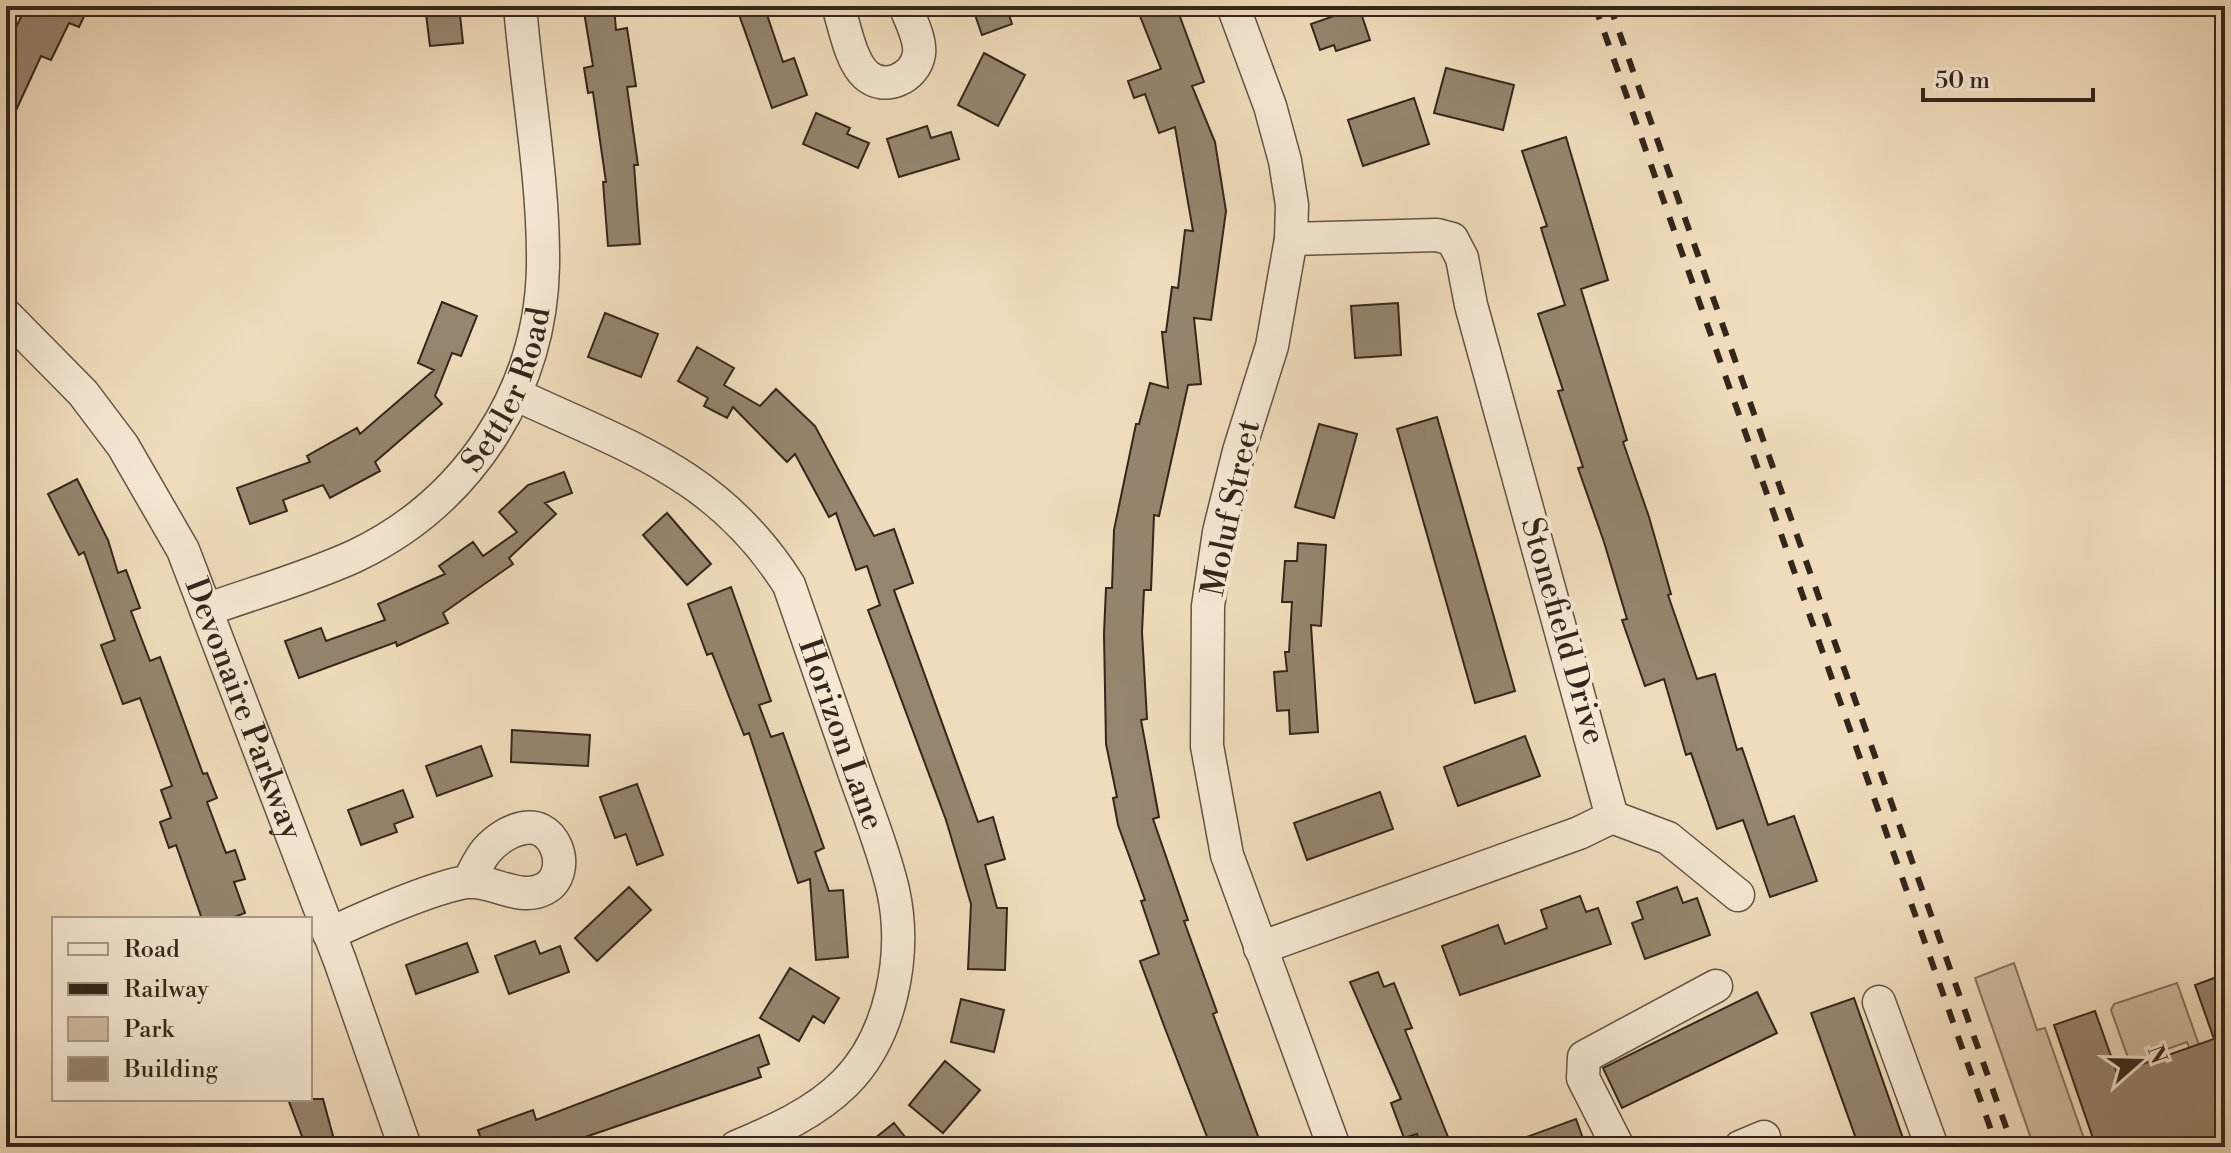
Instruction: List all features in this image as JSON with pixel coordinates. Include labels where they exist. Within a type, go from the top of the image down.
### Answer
[{"type":"street","name":"Settler Road","points":[[206,610],[357,555],[397,530],[462,477],[517,395],[531,346],[543,267],[520,6]]},
{"type":"street","points":[[838,6],[857,62],[867,76],[880,82],[897,82],[911,70],[919,53],[905,6]]},
{"type":"street","name":"Moluf Street","points":[[1233,6],[1270,106],[1285,161],[1292,205],[1291,239],[1272,346],[1239,451],[1219,532],[1208,606],[1209,759],[1227,855],[1334,1147]]},
{"type":"street","name":"Stonefield Drive","points":[[1291,239],[1437,235],[1452,239],[1462,258],[1471,305],[1612,817]]},
{"type":"street","name":"Devonaire Parkway","points":[[6,315],[83,393],[123,446],[183,550],[329,934],[405,1147]]},
{"type":"street","name":"Horizon Lane","points":[[517,395],[682,474],[719,500],[771,556],[789,585],[887,869],[898,924],[897,960],[890,998],[877,1034],[845,1083],[810,1110],[736,1147]]},
{"type":"street","points":[[1260,948],[1579,833],[1612,817],[1668,838],[1738,895]]},
{"type":"street","points":[[329,934],[468,882]]},
{"type":"street","points":[[1618,1147],[1583,1078],[1584,1057],[1716,986]]},
{"type":"street","points":[[1879,1002],[1932,1147]]},
{"type":"green space","points":[[2014,963],[2037,1030],[2045,1028],[2087,1147],[2034,1147],[1975,978]]},
{"type":"green space","points":[[2177,983],[2209,1073],[2200,1076],[2187,1042],[2142,1058],[2153,1092],[2142,1097],[2111,1010],[2114,1004]]},
{"type":"building","points":[[26,6],[77,6],[87,10],[79,27],[69,23],[51,60],[41,56],[6,132],[6,49]]},
{"type":"building","points":[[425,6],[459,6],[463,43],[430,46]]},
{"type":"building","points":[[583,6],[614,6],[616,30],[627,28],[636,86],[627,87],[638,165],[634,165],[640,244],[608,246],[603,182],[606,182],[593,92],[588,93],[584,68],[593,66]]},
{"type":"building","points":[[736,6],[764,6],[783,62],[794,58],[807,95],[772,108]]},
{"type":"building","points":[[972,6],[1006,6],[1012,24],[982,35]]},
{"type":"building","points":[[1136,6],[1176,6],[1204,82],[1192,86],[1215,142],[1226,211],[1211,320],[1194,318],[1201,384],[1188,385],[1159,516],[1154,515],[1151,590],[1144,590],[1142,632],[1147,719],[1141,720],[1159,817],[1153,819],[1188,920],[1184,921],[1217,1012],[1213,1014],[1262,1147],[1211,1147],[1166,1031],[1140,961],[1159,954],[1141,901],[1145,900],[1118,825],[1113,798],[1117,797],[1106,744],[1104,634],[1106,588],[1112,588],[1114,530],[1136,424],[1139,424],[1150,383],[1168,388],[1162,332],[1166,332],[1172,287],[1178,288],[1185,230],[1193,231],[1175,127],[1159,133],[1145,94],[1134,98],[1128,81],[1161,69]]},
{"type":"building","points":[[1359,7],[1370,40],[1336,51],[1334,45],[1320,50],[1311,24]]},
{"type":"building","points":[[984,53],[1025,75],[998,126],[958,105]]},
{"type":"building","points":[[1446,68],[1514,85],[1503,130],[1434,113]]},
{"type":"building","points":[[1414,98],[1429,144],[1363,166],[1348,120]]},
{"type":"building","points":[[816,113],[850,128],[847,134],[869,143],[858,168],[803,144]]},
{"type":"building","points":[[927,126],[931,138],[951,132],[959,159],[899,177],[887,139]]},
{"type":"building","points":[[1566,137],[1608,280],[1581,289],[1627,440],[1623,442],[1671,594],[1668,595],[1697,679],[1715,674],[1737,750],[1742,748],[1768,825],[1794,816],[1817,881],[1770,897],[1743,820],[1717,829],[1691,753],[1686,755],[1664,679],[1645,686],[1622,620],[1627,619],[1604,542],[1578,468],[1583,467],[1558,391],[1563,390],[1538,314],[1565,305],[1541,228],[1547,226],[1522,151]]},
{"type":"building","points":[[442,302],[477,316],[461,356],[452,353],[435,396],[442,404],[375,462],[380,471],[330,498],[323,485],[283,500],[287,511],[250,524],[237,488],[310,462],[307,456],[357,428],[360,434],[434,370],[418,363]]},
{"type":"building","points":[[1398,303],[1401,355],[1355,358],[1351,306]]},
{"type":"building","points":[[605,313],[658,334],[641,377],[588,357]]},
{"type":"building","points":[[697,347],[734,368],[724,385],[760,406],[776,389],[815,426],[874,536],[894,529],[913,583],[894,590],[978,822],[993,817],[1005,859],[985,865],[997,908],[1007,908],[1005,970],[968,969],[971,904],[946,820],[868,610],[880,605],[867,566],[856,570],[836,513],[829,517],[795,454],[787,462],[733,407],[727,418],[704,406],[708,398],[678,381]]},
{"type":"building","points":[[1437,417],[1515,691],[1475,703],[1397,429]]},
{"type":"building","points":[[1319,424],[1357,434],[1334,518],[1295,507]]},
{"type":"building","points":[[564,472],[572,493],[545,503],[556,514],[509,558],[513,564],[443,613],[448,623],[397,646],[396,642],[299,678],[285,641],[321,628],[326,641],[385,620],[378,604],[445,574],[439,566],[473,542],[483,556],[517,532],[499,512],[528,485]]},
{"type":"building","points":[[77,479],[108,540],[118,573],[126,570],[140,608],[131,611],[150,661],[160,657],[203,774],[207,773],[217,798],[207,802],[226,853],[235,850],[245,879],[234,882],[245,913],[234,917],[201,917],[176,845],[169,848],[160,822],[171,818],[161,790],[172,786],[140,698],[123,704],[101,645],[115,640],[84,552],[79,555],[48,494]]},
{"type":"building","points":[[667,513],[711,564],[687,585],[643,535]]},
{"type":"building","points":[[1298,543],[1326,545],[1321,626],[1311,625],[1318,732],[1290,734],[1289,710],[1277,711],[1274,672],[1287,671],[1285,652],[1289,652],[1292,602],[1282,602],[1285,561],[1297,561]]},
{"type":"building","points":[[731,587],[771,701],[759,705],[771,737],[783,733],[824,848],[815,852],[829,891],[843,890],[848,957],[816,960],[810,879],[798,883],[749,733],[744,735],[712,653],[707,655],[688,604]]},
{"type":"building","points":[[512,730],[590,735],[588,766],[511,762]]},
{"type":"building","points":[[1525,736],[1540,776],[1458,806],[1444,767]]},
{"type":"building","points":[[481,746],[492,776],[437,796],[426,766]]},
{"type":"building","points":[[637,784],[663,855],[637,865],[626,834],[615,838],[600,797]]},
{"type":"building","points":[[403,790],[413,817],[394,824],[397,832],[361,845],[348,810]]},
{"type":"building","points":[[1380,792],[1393,829],[1307,860],[1294,823]]},
{"type":"building","points":[[629,887],[651,910],[597,961],[575,938]]},
{"type":"building","points":[[1677,887],[1683,903],[1697,898],[1710,935],[1645,959],[1632,923],[1643,919],[1637,902]]},
{"type":"building","points":[[1580,896],[1586,912],[1598,908],[1611,944],[1460,995],[1442,946],[1498,925],[1505,944],[1547,928],[1541,910]]},
{"type":"building","points":[[535,941],[540,954],[560,946],[569,972],[509,994],[495,956]]},
{"type":"building","points":[[467,943],[478,972],[416,994],[406,965]]},
{"type":"building","points":[[790,968],[839,998],[824,1023],[813,1016],[799,1041],[760,1018]]},
{"type":"building","points":[[1378,972],[1384,987],[1394,983],[1412,1028],[1405,1030],[1448,1137],[1421,1147],[1417,1134],[1404,1138],[1391,1103],[1401,1099],[1350,982]]},
{"type":"building","points":[[2225,974],[2225,1140],[2218,1141],[2220,1147],[2096,1147],[2054,1025],[2095,1011],[2117,1073],[2214,1039],[2195,985]]},
{"type":"building","points":[[1757,992],[1777,1033],[1622,1108],[1603,1068]]},
{"type":"building","points":[[1854,998],[1906,1147],[1859,1147],[1811,1013]]},
{"type":"building","points":[[961,999],[1004,1010],[994,1052],[951,1042]]},
{"type":"building","points":[[759,1035],[769,1064],[758,1068],[761,1077],[556,1147],[484,1147],[478,1130],[533,1110],[536,1120]]},
{"type":"building","points":[[945,1061],[980,1090],[943,1133],[909,1105]]},
{"type":"building","points":[[323,1099],[336,1147],[306,1147],[289,1101]]},
{"type":"building","points":[[1576,1119],[1586,1147],[1505,1147],[1505,1145]]},
{"type":"building","points":[[894,1123],[913,1147],[864,1147]]},
{"type":"railway","points":[[1595,6],[1997,1147]]},
{"type":"railway","points":[[1610,6],[2013,1147]]}]
